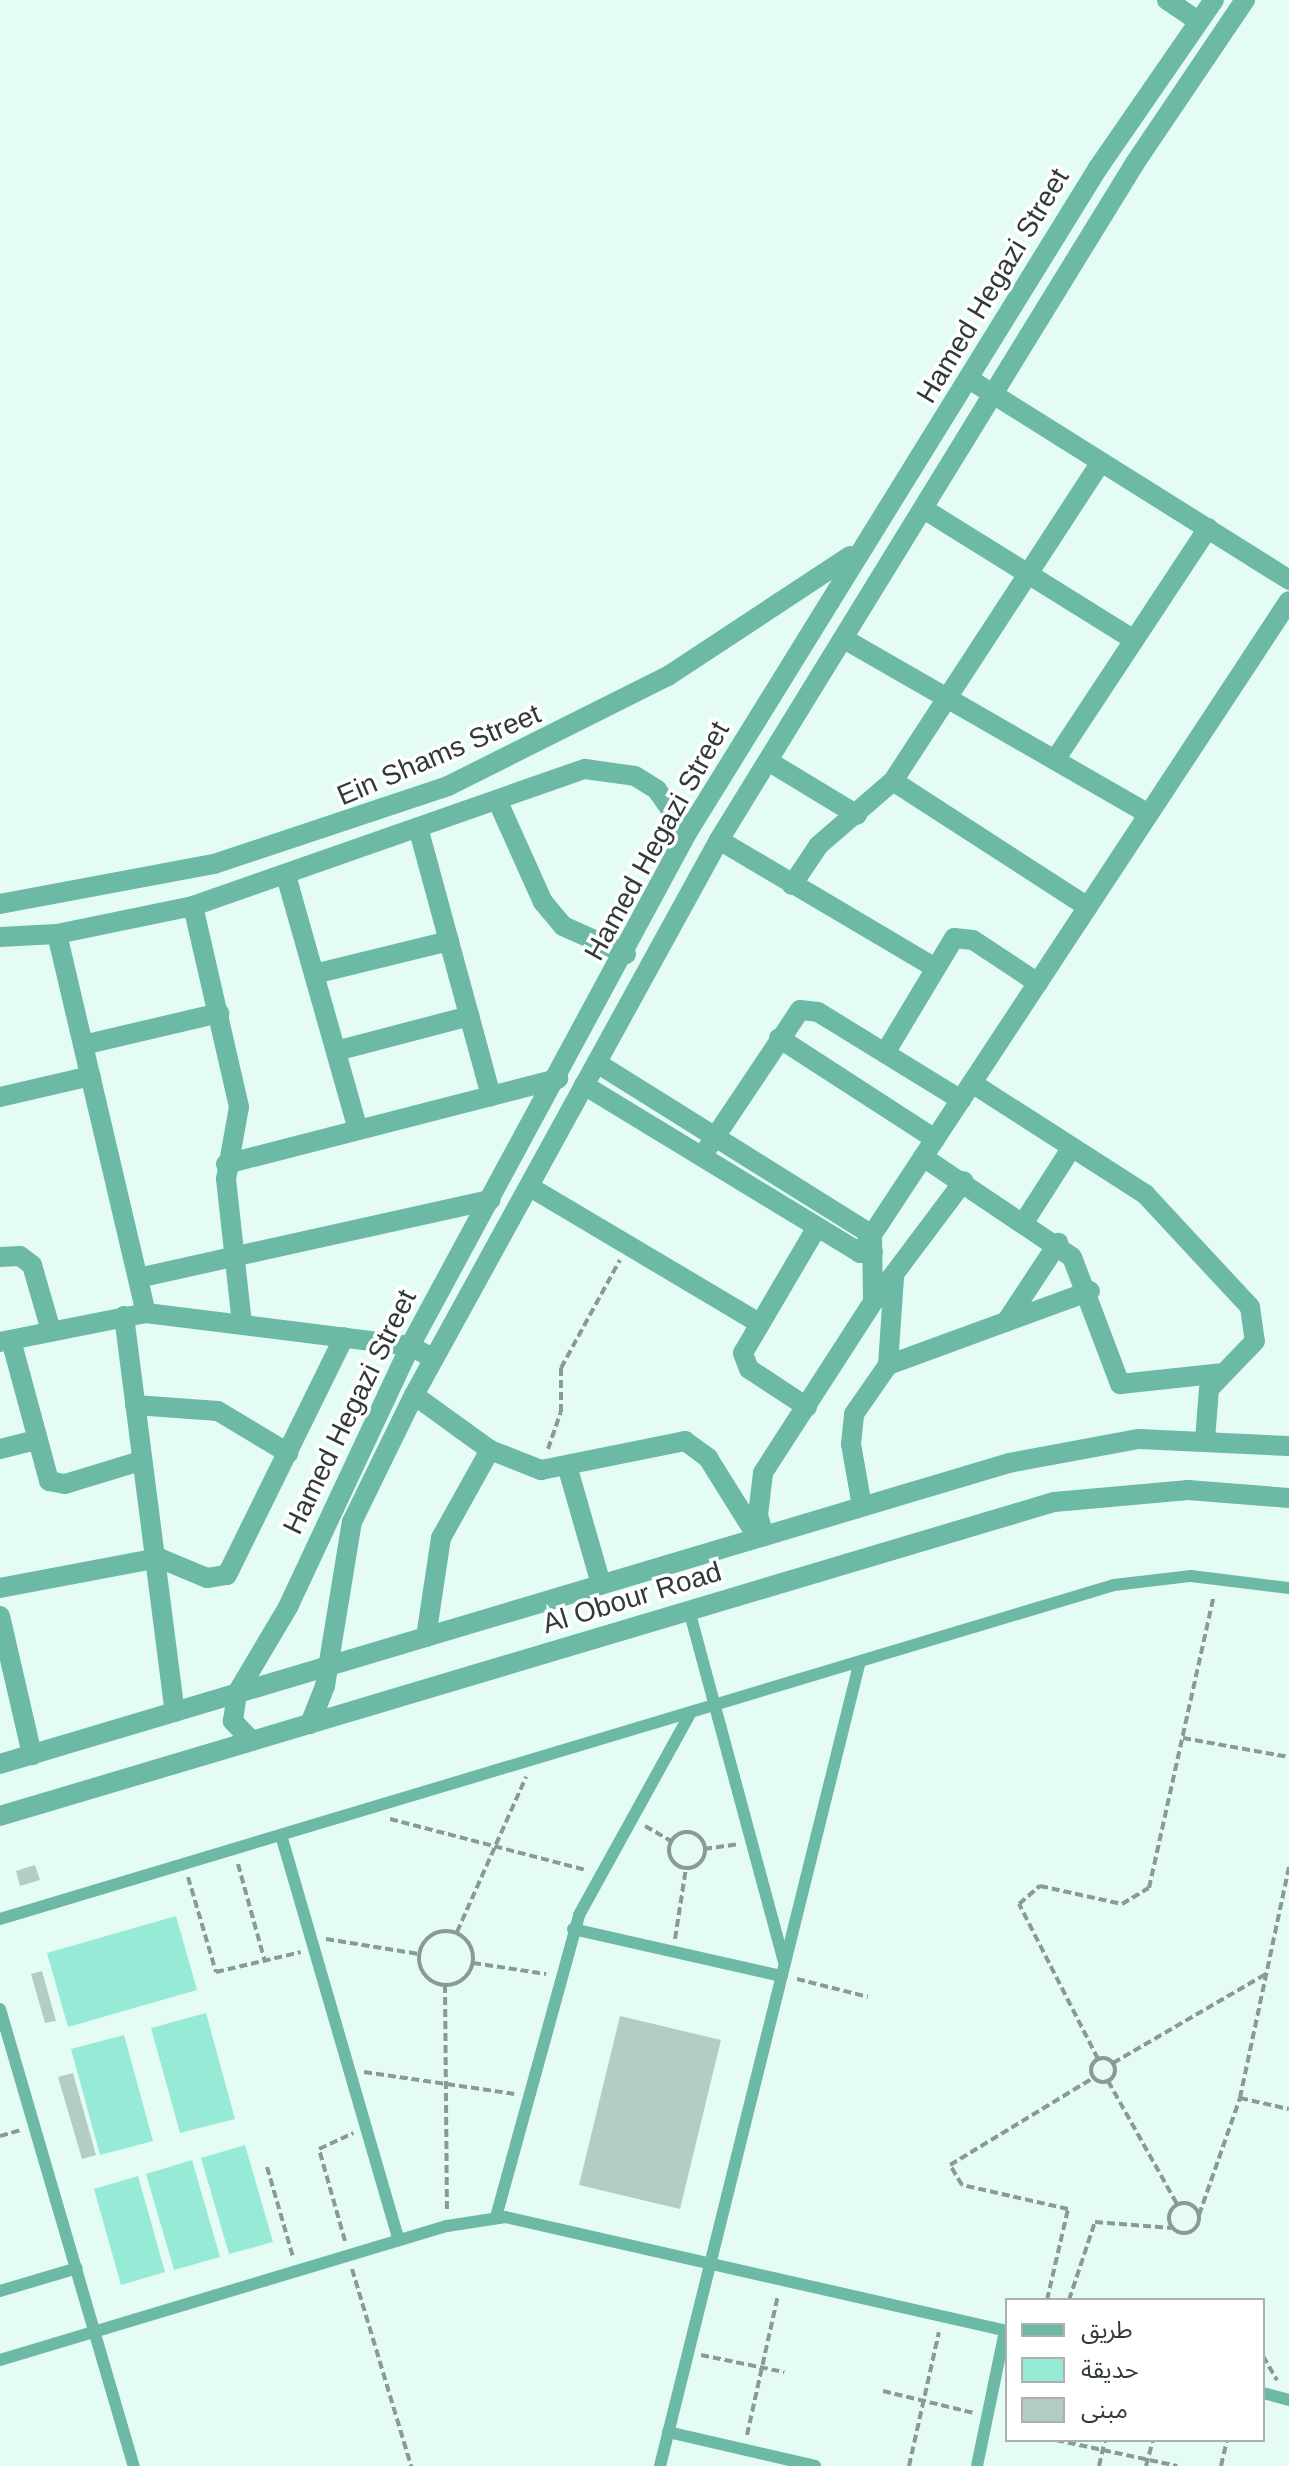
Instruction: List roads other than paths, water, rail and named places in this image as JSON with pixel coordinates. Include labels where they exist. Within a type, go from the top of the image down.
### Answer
[{"type":"street","points":[[1167,0],[1198,21]]},
{"type":"street","name":"Hamed Hegazi Street","points":[[237,1693],[288,1607],[410,1346],[626,954],[687,833],[857,551],[1214,0]]},
{"type":"street","name":"Hamed Hegazi Street","points":[[310,1724],[328,1666],[352,1522],[414,1395],[719,840],[927,511],[1135,163],[1245,0]]},
{"type":"street","points":[[969,379],[1289,580]]},
{"type":"street","points":[[792,885],[819,845],[893,781],[1100,463]]},
{"type":"street","points":[[927,511],[1134,640]]},
{"type":"street","points":[[1055,760],[1208,528]]},
{"type":"street","name":"Ein Shams Street","points":[[0,904],[214,864],[448,786],[668,676],[857,551]]},
{"type":"street","points":[[873,1302],[870,1246],[929,1148],[1289,601]]},
{"type":"street","points":[[846,640],[1149,814]]},
{"type":"street","points":[[768,761],[857,815]]},
{"type":"street","points":[[0,937],[57,934],[193,906],[287,879],[585,769],[611,769],[657,790],[687,833]]},
{"type":"street","points":[[893,781],[1088,907]]},
{"type":"street","points":[[498,802],[543,902],[563,926],[626,954]]},
{"type":"street","points":[[419,831],[491,1096]]},
{"type":"street","points":[[719,840],[932,966]]},
{"type":"street","points":[[287,879],[358,1130]]},
{"type":"street","points":[[193,906],[239,1107],[226,1164],[242,1324]]},
{"type":"street","points":[[57,934],[146,1313]]},
{"type":"street","points":[[885,1053],[948,941],[967,938],[1038,983]]},
{"type":"street","points":[[314,974],[449,941]]},
{"type":"street","points":[[703,1155],[779,1038],[809,1008],[885,1053],[1072,1147],[1184,1228],[1250,1307],[1257,1329],[1251,1352],[1223,1373],[1205,1398],[1205,1440]]},
{"type":"street","points":[[83,1045],[219,1013]]},
{"type":"street","points":[[336,1051],[469,1016]]},
{"type":"street","points":[[779,1038],[929,1148],[972,1186],[1058,1243],[1090,1291],[1120,1384],[1223,1373]]},
{"type":"street","points":[[597,1063],[716,1136],[870,1246]]},
{"type":"street","points":[[0,1097],[91,1076]]},
{"type":"street","points":[[226,1164],[558,1079]]},
{"type":"street","points":[[584,1085],[817,1227],[870,1246]]},
{"type":"street","points":[[1026,1219],[1072,1147]]},
{"type":"street","points":[[761,1537],[758,1504],[763,1473],[873,1302],[932,1227],[972,1186]]},
{"type":"street","points":[[530,1187],[759,1323]]},
{"type":"street","points":[[138,1278],[490,1200]]},
{"type":"street","points":[[807,1407],[745,1364],[744,1347],[817,1227]]},
{"type":"street","points":[[1006,1322],[1058,1243]]},
{"type":"street","points":[[0,1257],[20,1256],[32,1265],[51,1331]]},
{"type":"street","points":[[862,1506],[851,1444],[854,1414],[888,1365],[894,1276]]},
{"type":"street","points":[[888,1365],[1090,1291]]},
{"type":"street","points":[[140,1461],[59,1485],[46,1476],[5,1341],[146,1313],[410,1346],[434,1359]]},
{"type":"street","points":[[124,1316],[140,1461],[159,1558],[175,1712]]},
{"type":"street","points":[[0,1588],[159,1558],[207,1578],[227,1575],[344,1337]]},
{"type":"street","points":[[414,1395],[490,1450],[541,1470],[568,1469],[685,1441],[708,1458],[761,1537]]},
{"type":"street","points":[[135,1405],[218,1411],[288,1453]]},
{"type":"street","points":[[0,1449],[36,1440]]},
{"type":"street","name":"Al Obour Road","points":[[0,1764],[862,1506],[1073,1447],[1205,1440],[1289,1446]]},
{"type":"street","points":[[426,1637],[441,1538],[490,1450]]},
{"type":"street","points":[[568,1469],[601,1584]]},
{"type":"street","name":"Al Obour Road","points":[[0,1816],[1054,1502],[1188,1490],[1289,1498]]},
{"type":"street","points":[[0,1616],[32,1755]]},
{"type":"street","points":[[237,1693],[233,1721],[252,1741]]},
{"type":"lane","points":[[0,1919],[1114,1585],[1218,1577],[1289,1588]]},
{"type":"lane","points":[[689,1610],[783,1970]]},
{"type":"lane","points":[[660,2466],[860,1661]]},
{"type":"lane","points":[[496,2217],[573,1929],[600,1873],[691,1712]]},
{"type":"lane","points":[[281,1835],[399,2240]]},
{"type":"lane","points":[[573,1929],[673,1953],[783,1970]]},
{"type":"lane","points":[[0,2009],[134,2466]]},
{"type":"lane","points":[[0,2360],[447,2226],[496,2217],[711,2260],[1005,2331]]},
{"type":"lane","points":[[0,2291],[77,2268]]},
{"type":"lane","points":[[977,2466],[1005,2335]]},
{"type":"lane","points":[[1265,2394],[1288,2400]]},
{"type":"lane","points":[[668,2432],[815,2466]]}]
